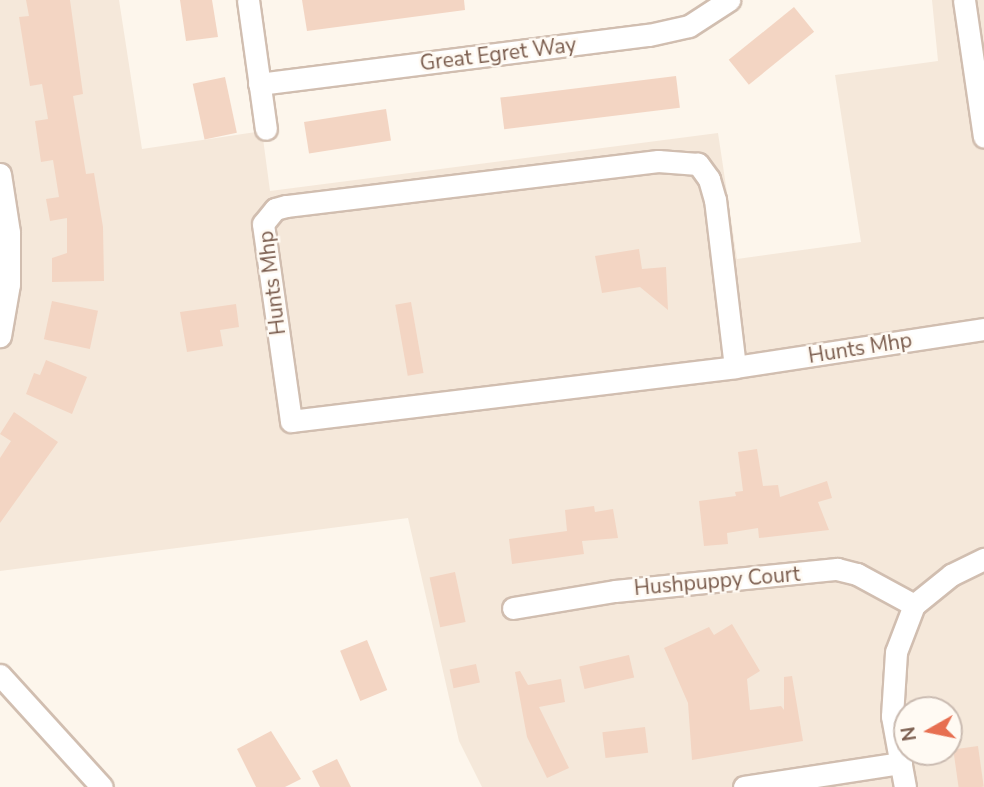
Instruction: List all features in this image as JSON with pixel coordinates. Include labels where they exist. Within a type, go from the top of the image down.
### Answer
[{"type":"street","points":[[248,0],[266,129]]},
{"type":"street","name":"Great Egret Way","points":[[259,84],[649,34],[689,26],[729,0]]},
{"type":"street","points":[[964,0],[984,136]]},
{"type":"street","name":"Hunts Mhp","points":[[735,367],[715,200],[709,179],[698,164],[658,161],[286,206],[275,209],[263,225],[291,421],[735,367],[984,329]]},
{"type":"street","points":[[0,174],[9,232],[9,284],[0,336]]},
{"type":"street","points":[[893,697],[891,681],[896,652],[914,605],[951,575],[984,559]]},
{"type":"street","name":"Hushpuppy Court","points":[[513,608],[615,591],[837,569],[857,574],[914,605]]},
{"type":"street","points":[[0,675],[102,787]]},
{"type":"street","points":[[744,787],[893,764]]},
{"type":"street","points":[[902,766],[905,787]]},
{"type":"shaded area","points":[[0,0],[119,0],[142,149],[262,131],[270,191],[718,133],[737,259],[861,242],[835,75],[938,61],[932,0],[984,0],[984,787],[482,787],[459,741],[408,518],[0,571]]},
{"type":"building","points":[[26,0],[70,0],[83,94],[73,96],[86,174],[94,173],[103,227],[104,281],[52,282],[52,258],[67,253],[67,218],[50,221],[46,199],[59,197],[53,160],[41,162],[35,121],[48,119],[42,84],[30,86],[19,17],[29,16]]},
{"type":"building","points":[[180,0],[212,0],[218,37],[186,41]]},
{"type":"building","points":[[302,0],[464,0],[465,10],[307,31]]},
{"type":"building","points":[[794,7],[814,32],[749,85],[729,60]]},
{"type":"building","points":[[676,76],[680,108],[504,129],[500,98]]},
{"type":"building","points":[[225,77],[237,133],[205,140],[193,84]]},
{"type":"building","points":[[386,109],[391,141],[309,154],[304,122]]},
{"type":"building","points":[[639,249],[642,269],[666,267],[668,310],[640,287],[602,293],[595,256]]},
{"type":"building","points":[[52,301],[98,311],[90,349],[44,339]]},
{"type":"building","points":[[411,302],[424,373],[408,376],[395,305]]},
{"type":"building","points":[[236,304],[239,327],[220,330],[223,346],[187,352],[180,312]]},
{"type":"building","points":[[46,360],[87,377],[72,414],[26,394],[34,373],[40,375]]},
{"type":"building","points":[[14,412],[58,442],[0,523],[0,458],[11,441],[0,434]]},
{"type":"building","points":[[757,449],[763,486],[778,485],[780,497],[827,481],[832,498],[818,502],[829,530],[759,538],[758,528],[727,533],[728,544],[704,546],[699,501],[736,496],[735,492],[743,491],[738,452]]},
{"type":"building","points":[[594,506],[595,512],[613,509],[618,538],[582,541],[584,554],[512,564],[509,539],[567,531],[565,510]]},
{"type":"building","points":[[455,572],[466,622],[440,627],[430,577]]},
{"type":"building","points":[[732,624],[760,671],[747,679],[750,710],[781,706],[784,710],[784,677],[792,676],[803,741],[692,760],[688,703],[664,648],[709,627],[714,635]]},
{"type":"building","points":[[367,640],[387,690],[360,701],[340,651]]},
{"type":"building","points":[[629,655],[634,677],[584,689],[579,666]]},
{"type":"building","points":[[476,664],[480,683],[454,688],[450,670]]},
{"type":"building","points":[[520,671],[528,685],[561,679],[565,702],[539,707],[569,768],[547,778],[527,737],[515,672]]},
{"type":"building","points":[[645,727],[648,753],[605,758],[602,732]]},
{"type":"building","points":[[271,731],[301,779],[285,787],[256,787],[237,749]]},
{"type":"building","points":[[978,746],[984,787],[959,787],[956,766],[963,766],[963,748]]},
{"type":"building","points":[[337,759],[351,787],[320,787],[312,771]]}]
